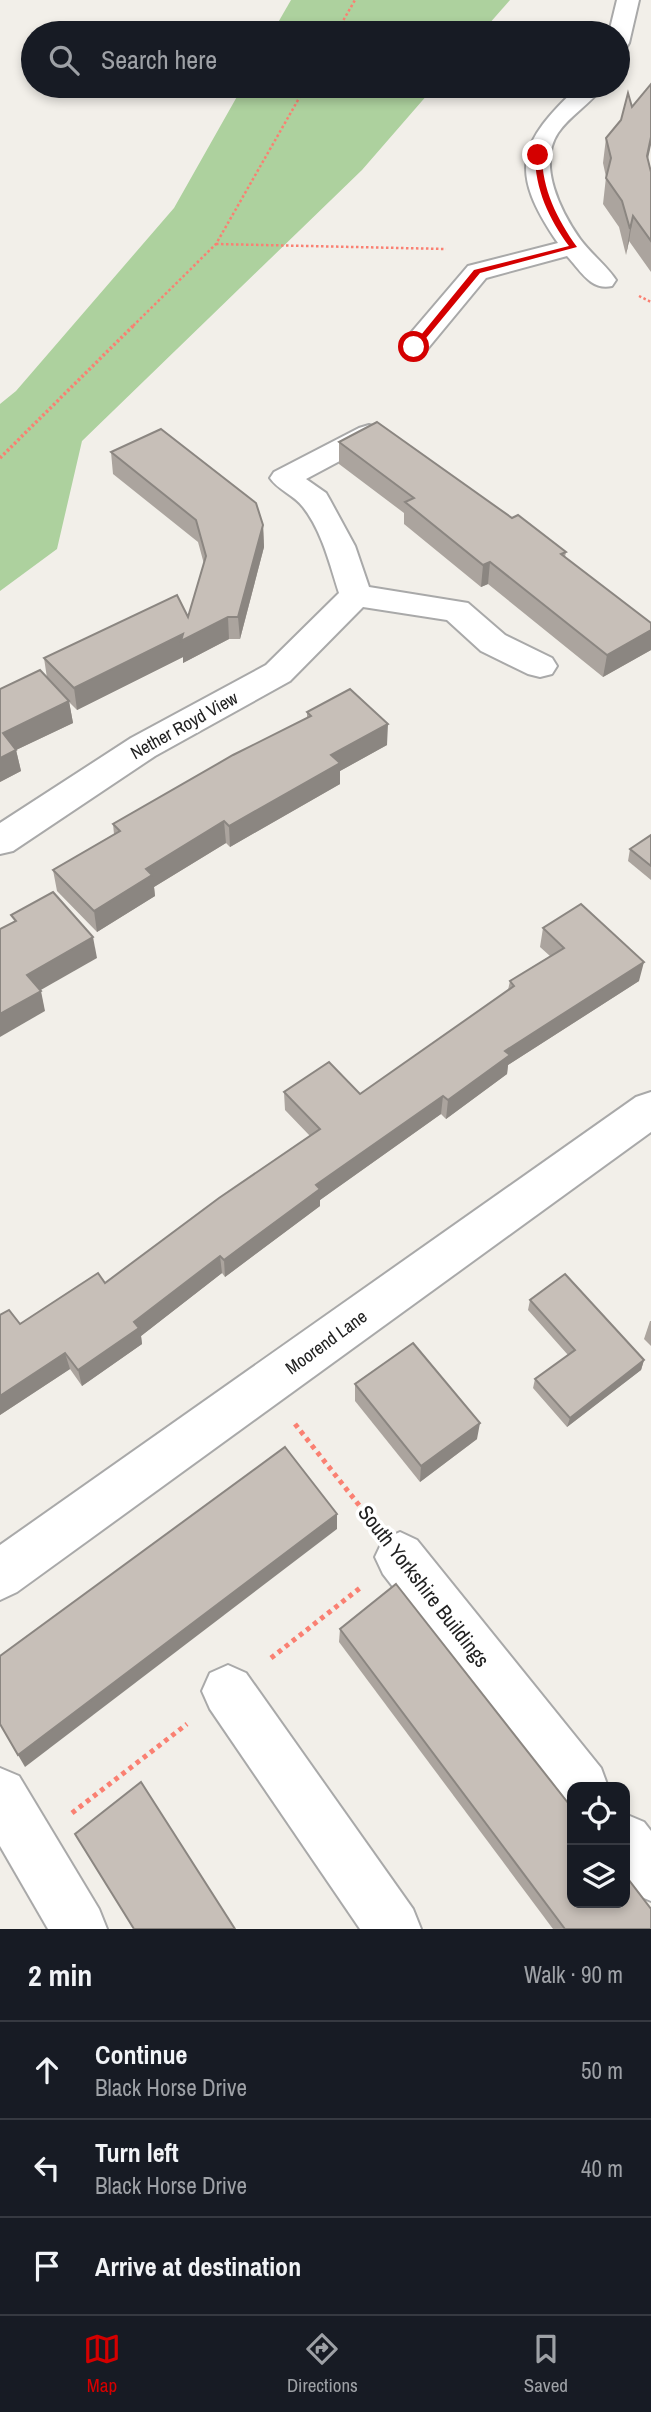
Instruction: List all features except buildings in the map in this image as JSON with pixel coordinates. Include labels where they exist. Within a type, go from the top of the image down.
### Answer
[{"type":"street","points":[[623,21],[628,0]]},
{"type":"street","points":[[580,98],[544,136],[538,155],[539,174],[558,226],[603,280]]},
{"type":"street","points":[[414,347],[469,278],[485,269],[573,247]]},
{"type":"street","points":[[369,434],[285,478],[315,500],[339,546],[356,595],[457,611],[493,643],[540,666]]},
{"type":"street","name":"Nether Royd View","points":[[0,841],[143,747],[278,673],[356,595]]},
{"type":"street","name":"Moorend Lane","points":[[0,1575],[651,1110]]},
{"type":"street","name":"South Yorkshire Buildings","points":[[400,1557],[578,1782]]},
{"type":"street","points":[[228,1691],[393,1929]]},
{"type":"street","points":[[0,1795],[79,1929]]},
{"type":"street","points":[[628,1845],[651,1874]]},
{"type":"path","points":[[343,21],[355,0]]},
{"type":"path","points":[[0,458],[216,244],[299,98]]},
{"type":"path","points":[[216,244],[449,249]]},
{"type":"path","name":"South Yorkshire Buildings","points":[[265,1385],[400,1557]]},
{"type":"green space","points":[[291,0],[510,0],[492,21],[279,21]]},
{"type":"green space","points":[[236,98],[425,98],[362,170],[82,441],[57,549],[0,591],[0,404],[16,391],[174,208]]},
{"type":"route","points":[[414,347],[469,278],[477,272],[573,247],[558,226],[549,205],[539,174],[538,155]]}]
